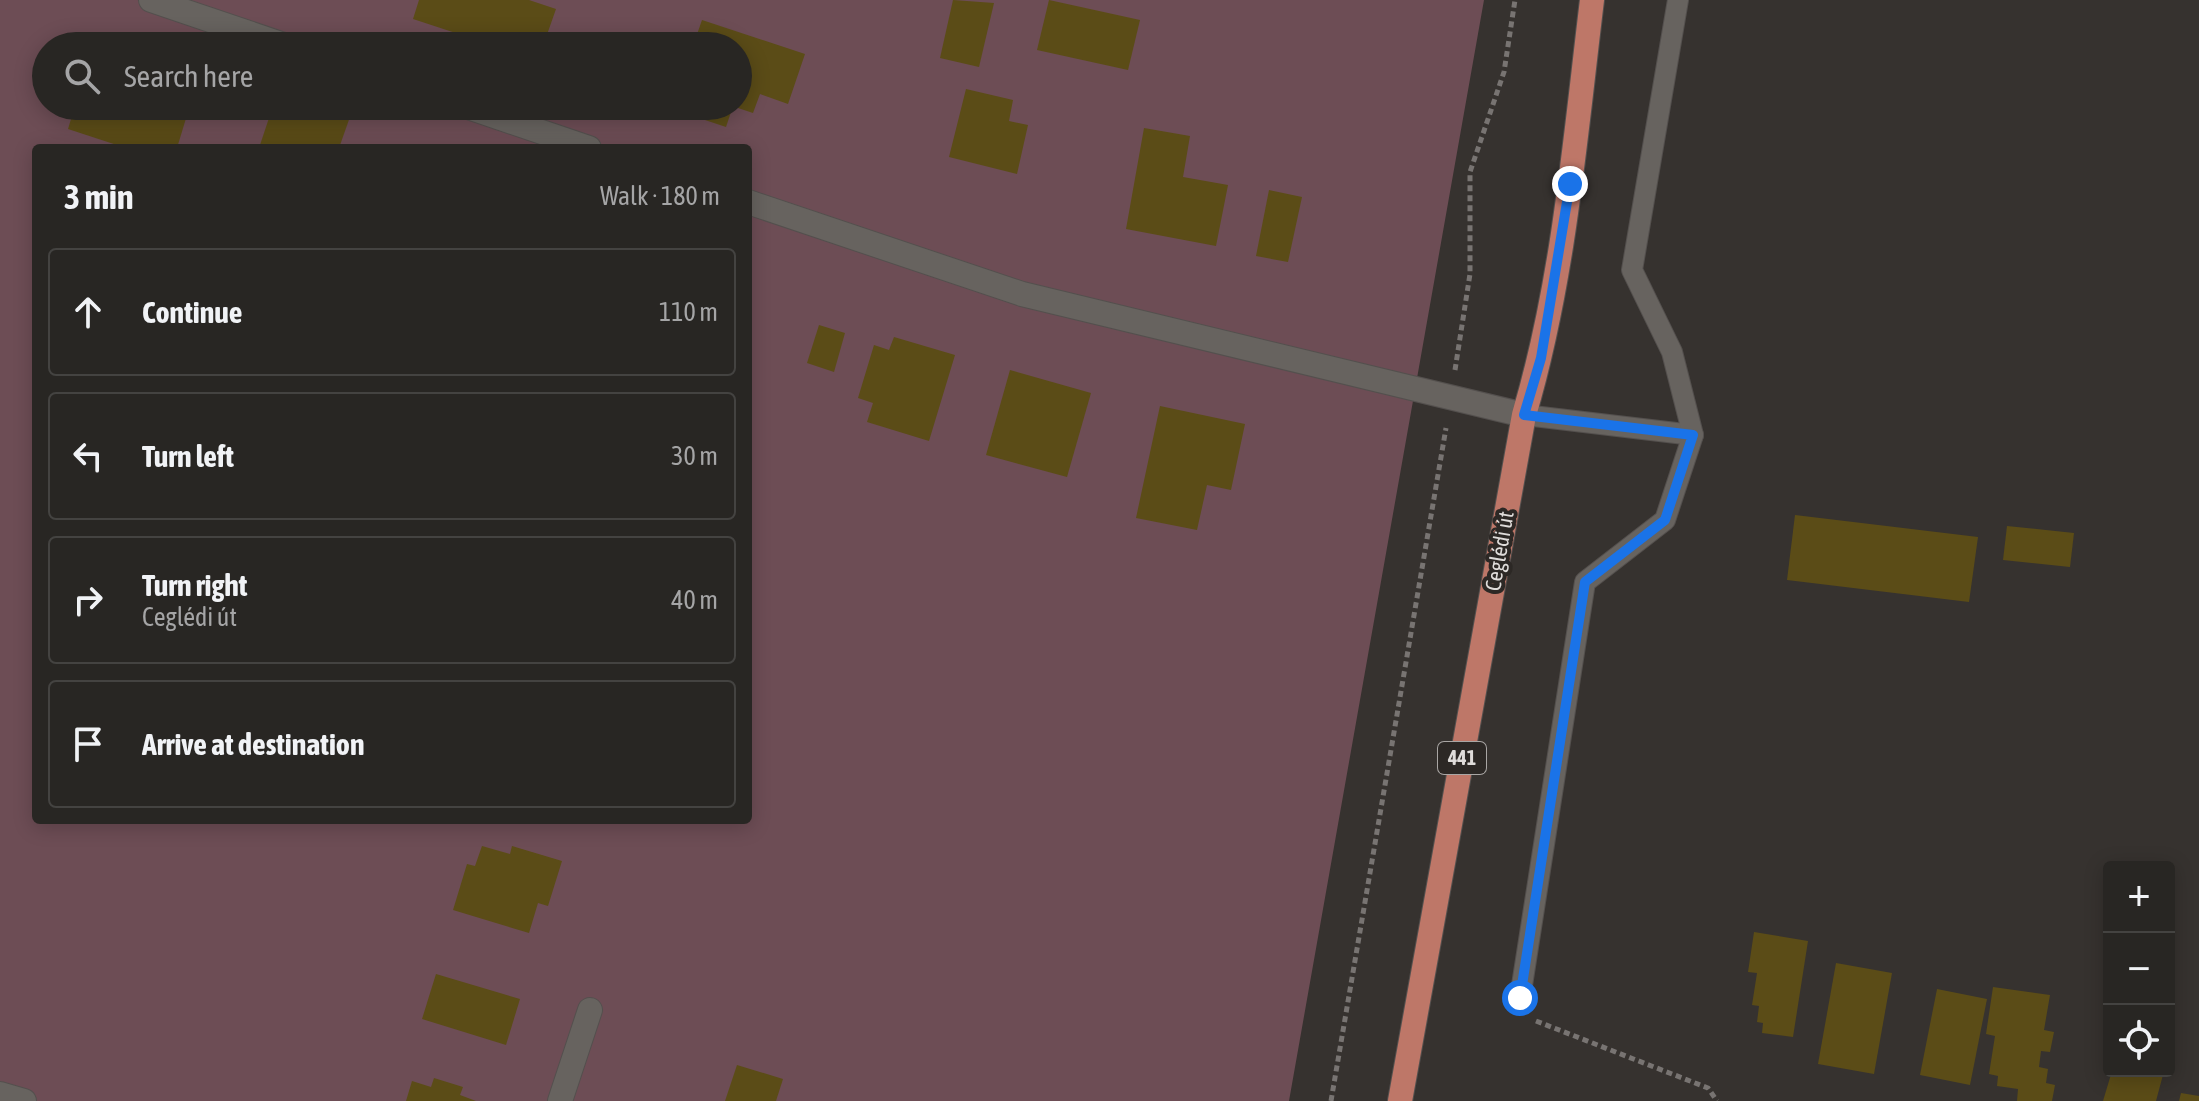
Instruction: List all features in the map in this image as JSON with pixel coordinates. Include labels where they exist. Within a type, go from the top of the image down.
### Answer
[{"type":"main road","name":"Ceglédi út","points":[[1400,1101],[1524,415],[1541,358],[1552,301],[1570,184],[1592,0]]},
{"type":"street","points":[[151,0],[246,32]]},
{"type":"street","points":[[506,120],[577,144]]},
{"type":"street","points":[[752,203],[1022,294],[1524,415]]},
{"type":"street","points":[[560,1101],[590,1010]]},
{"type":"street","points":[[0,1094],[24,1101]]},
{"type":"lane","points":[[1520,998],[1585,582],[1665,520],[1693,435],[1672,352],[1632,270],[1678,0]]},
{"type":"lane","points":[[1524,415],[1693,435]]},
{"type":"path","points":[[1331,1101],[1470,274],[1470,172],[1504,72],[1515,0]]},
{"type":"path","points":[[1520,998],[1531,1019],[1708,1088],[1717,1101]]},
{"type":"shaded area","points":[[0,0],[1484,0],[1289,1101],[0,1101]]},
{"type":"building","points":[[419,0],[529,0],[556,9],[548,32],[453,32],[413,19]]},
{"type":"building","points":[[953,0],[994,3],[979,67],[940,58]]},
{"type":"building","points":[[1049,0],[1140,20],[1128,70],[1037,50]]},
{"type":"building","points":[[702,20],[738,32],[698,32]]},
{"type":"building","points":[[752,37],[805,54],[788,104],[760,94],[753,113]]},
{"type":"building","points":[[966,89],[1013,100],[1009,121],[1028,125],[1017,174],[949,157]]},
{"type":"building","points":[[71,120],[185,120],[178,144],[114,144],[68,129]]},
{"type":"building","points":[[268,120],[349,120],[340,144],[260,144]]},
{"type":"building","points":[[705,120],[728,120],[726,127]]},
{"type":"building","points":[[1144,128],[1190,136],[1183,177],[1228,185],[1216,246],[1126,229]]},
{"type":"building","points":[[1269,190],[1302,197],[1288,262],[1256,256]]},
{"type":"building","points":[[819,325],[845,333],[834,372],[807,363]]},
{"type":"building","points":[[894,337],[955,355],[929,441],[867,422],[873,403],[858,398],[874,345],[889,350]]},
{"type":"building","points":[[1010,370],[1091,393],[1067,477],[986,455]]},
{"type":"building","points":[[1160,406],[1245,424],[1231,490],[1207,485],[1197,530],[1136,518]]},
{"type":"building","points":[[1795,515],[1978,537],[1969,602],[1787,580]]},
{"type":"building","points":[[2007,526],[2074,533],[2070,567],[2003,560]]},
{"type":"building","points":[[482,846],[510,854],[512,846],[562,861],[548,906],[538,903],[529,933],[453,910],[467,864],[475,866]]},
{"type":"building","points":[[1754,932],[1808,941],[1793,1037],[1762,1033],[1763,1023],[1757,1022],[1759,1006],[1752,1005],[1757,973],[1748,972]]},
{"type":"building","points":[[1836,963],[1892,973],[1874,1074],[1818,1064]]},
{"type":"building","points":[[436,974],[520,999],[506,1045],[422,1019]]},
{"type":"building","points":[[1993,987],[2050,995],[2044,1030],[2054,1032],[2050,1052],[2041,1051],[2039,1067],[2048,1069],[2046,1083],[2055,1085],[2052,1101],[2017,1101],[2018,1089],[1997,1086],[1998,1076],[1989,1074],[1995,1036],[1986,1034]]},
{"type":"building","points":[[1937,989],[1987,999],[1970,1085],[1920,1075]]},
{"type":"building","points":[[737,1065],[783,1079],[776,1101],[725,1101]]},
{"type":"building","points":[[2110,1077],[2162,1077],[2156,1101],[2103,1101]]},
{"type":"building","points":[[434,1078],[463,1087],[460,1095],[476,1101],[406,1101],[412,1081],[431,1087]]},
{"type":"building","points":[[2181,1093],[2199,1096],[2199,1101],[2179,1101]]},
{"type":"route","points":[[1520,998],[1585,582],[1665,520],[1693,435],[1524,415],[1541,358],[1570,184]]}]
